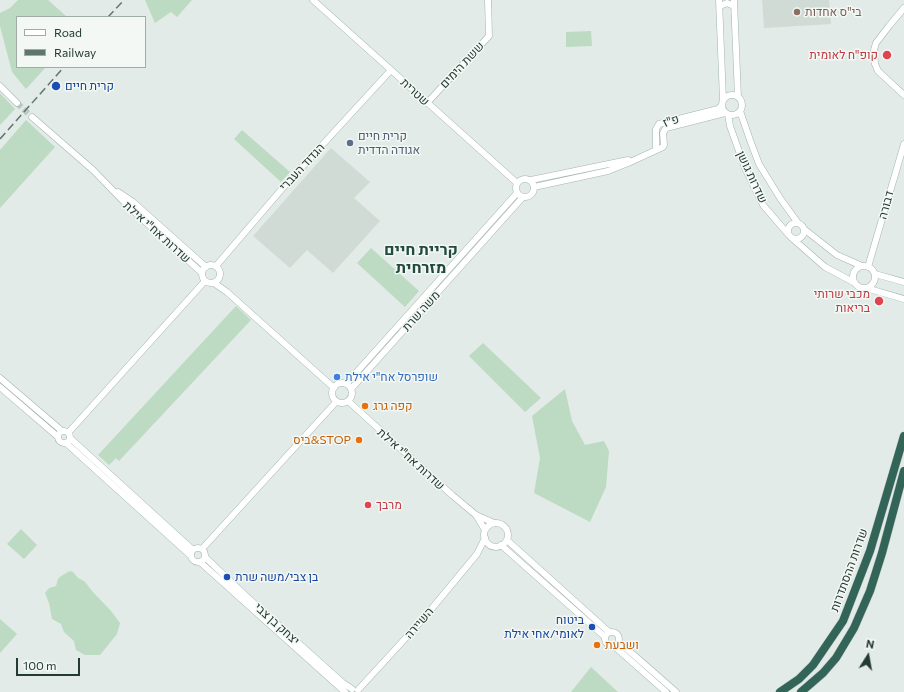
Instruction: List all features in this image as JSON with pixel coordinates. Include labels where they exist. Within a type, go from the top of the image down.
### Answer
[{"type":"highway","name":"שדרות ההסתדרות","points":[[780,692],[799,679],[813,665],[843,621],[870,551],[904,436]]},
{"type":"highway","name":"שדרות ההסתדרות","points":[[801,692],[823,673],[836,658],[854,628],[870,591],[904,471]]},
{"type":"street","name":"שטרית","points":[[313,0],[517,183]]},
{"type":"street","name":"ששת הימים","points":[[427,103],[490,36],[488,0]]},
{"type":"street","points":[[719,3],[734,3],[738,97],[742,104],[740,111],[733,115],[727,114],[723,109],[719,3]]},
{"type":"street","points":[[904,8],[888,26],[876,43],[874,50],[875,64],[878,71],[904,96]]},
{"type":"street","name":"הגדוד העברי","points":[[216,266],[281,190],[391,70]]},
{"type":"street","points":[[0,86],[17,103]]},
{"type":"street","points":[[723,102],[732,95],[738,97]]},
{"type":"street","name":"פ\"ז","points":[[723,102],[718,109],[659,124],[656,129],[656,150],[663,146],[663,133],[666,128],[727,114]]},
{"type":"street","name":"שדרות גושן","points":[[740,111],[759,164],[780,198],[798,223]]},
{"type":"street","name":"שדרות גושן","points":[[727,114],[748,175],[763,205],[788,234]]},
{"type":"street","name":"שדרות אח\"י אילת","points":[[32,117],[113,189],[129,207],[202,273]]},
{"type":"street","name":"דבורה","points":[[865,266],[904,144]]},
{"type":"street","points":[[534,186],[608,171],[656,150]]},
{"type":"street","points":[[531,180],[534,186],[531,195],[526,197],[520,195],[516,188],[517,183],[523,179],[531,180],[627,160],[633,161]]},
{"type":"street","name":"שדרות אח\"י אילת","points":[[113,189],[133,202],[206,267]]},
{"type":"street","name":"משה שרת","points":[[346,384],[520,195]]},
{"type":"street","name":"משה שרת","points":[[351,389],[520,195]]},
{"type":"street","points":[[904,282],[875,274],[865,266],[837,255],[798,223],[793,223],[789,226],[788,234],[825,267],[860,287],[904,299]]},
{"type":"street","points":[[793,239],[798,240],[802,237],[804,229]]},
{"type":"street","points":[[211,265],[216,266],[220,271],[216,281],[211,283],[205,281],[202,273],[206,267],[211,265]]},
{"type":"street","points":[[855,283],[853,276],[854,272],[856,269],[865,266]]},
{"type":"street","points":[[866,288],[874,281],[875,274]]},
{"type":"street","points":[[64,436],[205,281]]},
{"type":"street","points":[[216,281],[334,388]]},
{"type":"street","points":[[0,378],[192,553],[194,561],[202,559],[205,554],[202,549]]},
{"type":"street","points":[[339,384],[346,384],[351,389],[352,395],[348,401],[341,403],[336,402],[332,395],[334,388],[339,384]]},
{"type":"street","points":[[0,387],[64,436]]},
{"type":"street","name":"שדרות אח\"י אילת","points":[[348,401],[476,515],[485,530]]},
{"type":"street","points":[[202,549],[336,402]]},
{"type":"street","name":"שדרות אח\"י אילת","points":[[476,515],[494,523]]},
{"type":"street","points":[[494,523],[504,526],[508,532],[507,540],[501,546],[491,546],[485,538],[485,530],[494,523]]},
{"type":"street","name":"השיירה","points":[[352,691],[424,618],[477,554],[485,538]]},
{"type":"street","points":[[507,540],[607,634],[608,644],[616,644],[676,692]]},
{"type":"street","name":"השיירה","points":[[477,554],[491,546]]},
{"type":"street","points":[[501,546],[607,634]]},
{"type":"street","points":[[192,553],[197,548],[202,549]]},
{"type":"street","name":"יצחק בן צבי","points":[[202,559],[352,691]]},
{"type":"street","points":[[607,634],[615,632],[618,634],[620,638],[616,644]]},
{"type":"street","points":[[616,644],[666,692]]},
{"type":"shaded area","name":"בי\"ס אחדות","points":[[762,0],[829,0],[831,24],[764,28]]},
{"type":"shaded area","points":[[331,148],[370,182],[354,198],[380,221],[333,273],[307,250],[290,268],[253,236]]},
{"type":"green space","points":[[18,0],[48,0],[66,16],[16,16],[16,68],[45,68],[26,89],[12,72],[0,26],[0,13],[10,8]]},
{"type":"green space","points":[[145,0],[192,0],[177,17],[171,12],[155,23]]},
{"type":"green space","points":[[591,31],[592,46],[566,47],[566,32]]},
{"type":"green space","points":[[0,93],[15,109],[0,125]]},
{"type":"green space","points":[[26,120],[55,147],[0,208],[0,150]]},
{"type":"green space","points":[[242,130],[290,172],[281,182],[234,139]]},
{"type":"green space","points":[[371,248],[419,291],[405,307],[357,263]]},
{"type":"green space","points":[[236,306],[251,320],[119,461],[116,458],[109,465],[98,455]]},
{"type":"green space","points":[[483,343],[541,398],[525,412],[469,356]]},
{"type":"green space","points":[[565,389],[572,421],[585,445],[604,441],[609,451],[606,487],[590,522],[534,493],[540,458],[532,416]]},
{"type":"green space","points":[[21,529],[37,545],[24,559],[7,544]]},
{"type":"green space","points":[[70,571],[86,583],[120,623],[117,634],[100,655],[85,655],[76,650],[74,641],[64,632],[61,624],[52,619],[49,603],[45,593],[49,588],[56,586],[58,579],[61,576]]},
{"type":"green space","points":[[0,619],[17,634],[0,653]]},
{"type":"green space","points":[[591,667],[618,692],[571,692]]},
{"type":"tunnel","points":[[17,103],[32,117]]},
{"type":"railway","points":[[109,16],[124,0]]},
{"type":"railway","points":[[0,139],[63,68]]},
{"type":"place","name":"בי\"ס אחדות","points":[[797,12]]},
{"type":"place","name":"קופ\"ח לאומית","points":[[887,55]]},
{"type":"place","name":"קרית חיים","points":[[56,86]]},
{"type":"place","name":"קרית חיים אגודה הדדית","points":[[350,143]]},
{"type":"place","name":"מכבי שרותי בריאות","points":[[879,301]]},
{"type":"place","name":"שופרסל אח\"י אילת","points":[[337,377]]},
{"type":"place","name":"קפה גרג","points":[[365,406]]},
{"type":"place","name":"ביס&STOP","points":[[359,440]]},
{"type":"place","name":"מרבך","points":[[368,505]]},
{"type":"place","name":"בן צבי/משה שרת","points":[[227,577]]},
{"type":"place","name":"ביטוח לאומי/אחי אילת","points":[[592,627]]},
{"type":"place","name":"ושבעת","points":[[597,645]]},
{"type":"district","name":"קריית חיים מזרחית","points":[[421,259]]}]
